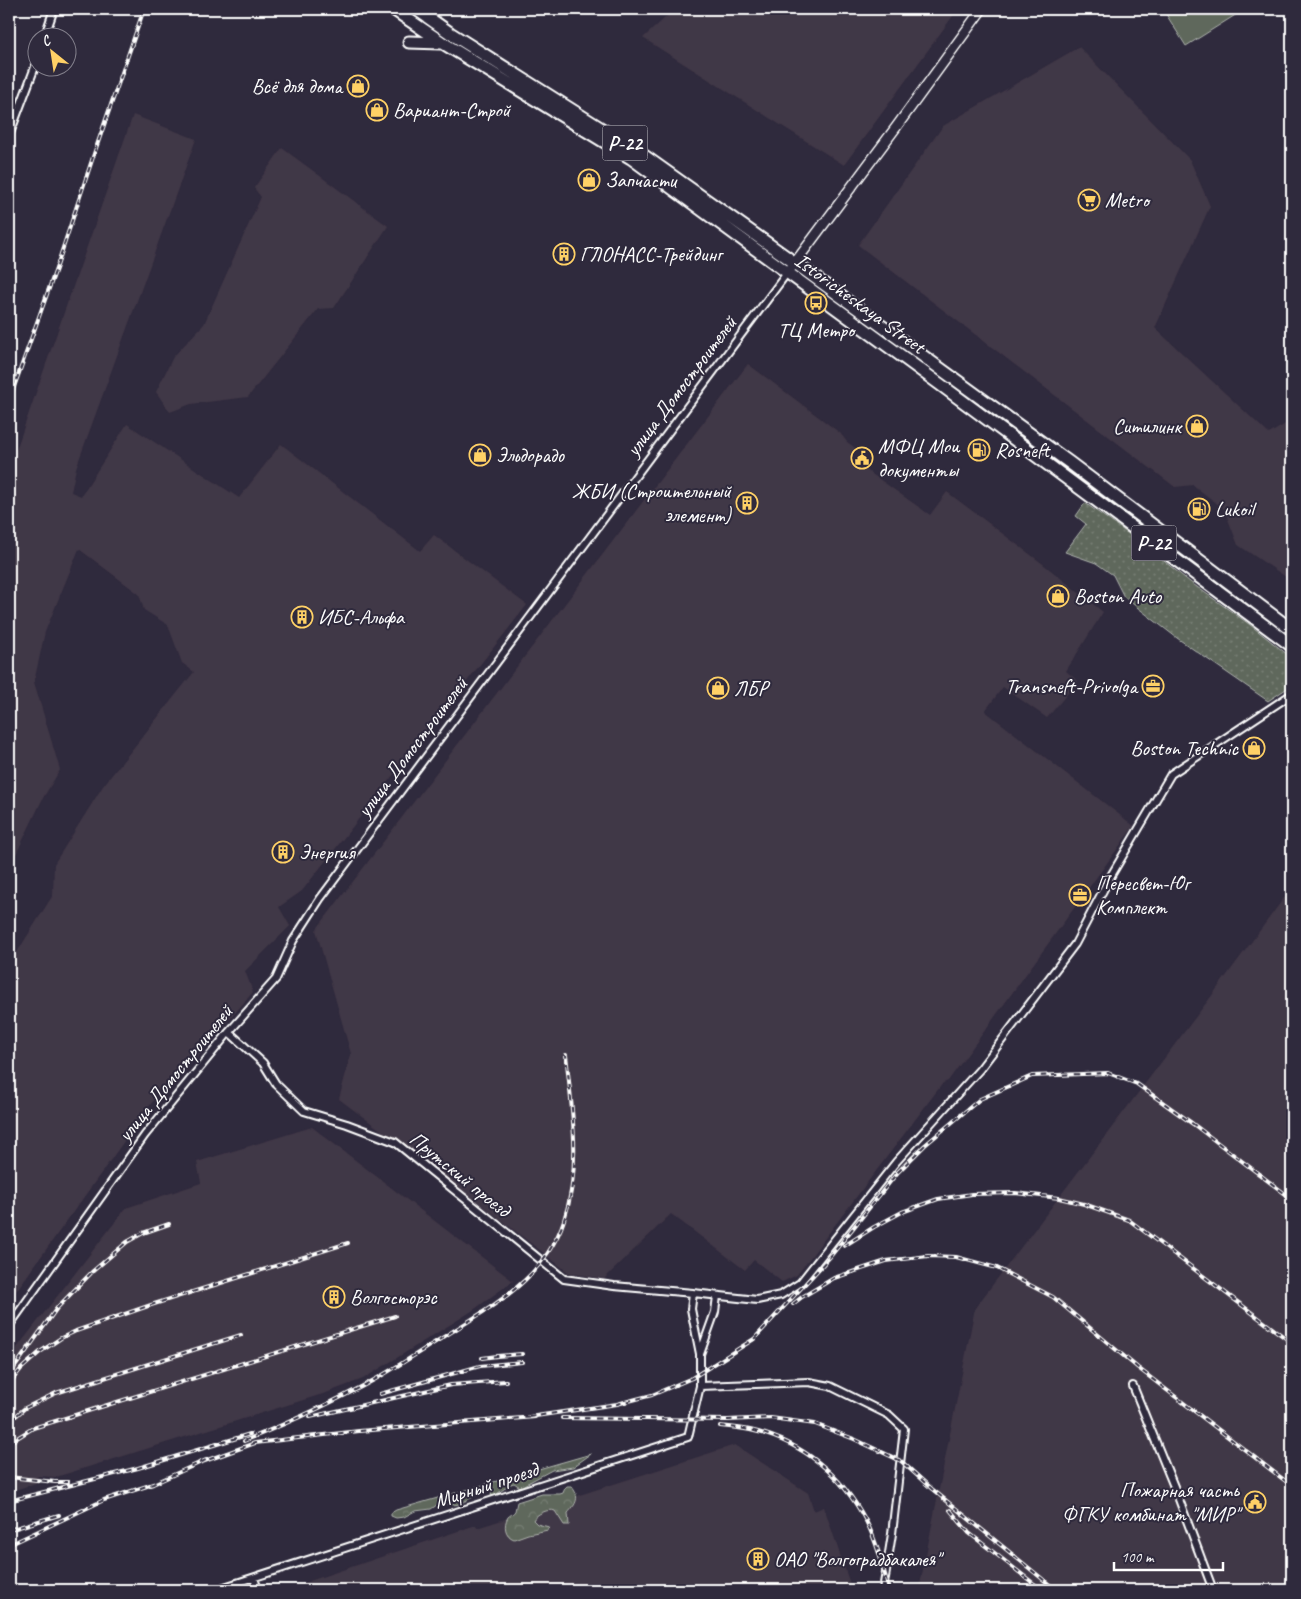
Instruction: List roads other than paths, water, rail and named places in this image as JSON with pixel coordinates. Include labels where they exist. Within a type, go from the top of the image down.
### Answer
[{"type":"highway","name":"Istoricheskaya Street","points":[[393,9],[443,43],[631,158],[941,385],[1292,646]]},
{"type":"highway","name":"Istoricheskaya Street","points":[[416,9],[450,33],[634,149],[795,263],[1134,510],[1292,630]]},
{"type":"highway","points":[[404,16],[416,36],[409,42],[443,43]]},
{"type":"main road","name":"улица Домостроителей","points":[[787,273],[982,9]]},
{"type":"street","points":[[47,28],[54,9]]},
{"type":"street","points":[[9,136],[31,78]]},
{"type":"street","name":"улица Домостроителей","points":[[9,1326],[145,1136],[229,1032],[276,979],[293,941],[320,899],[787,273]]},
{"type":"street","name":"Прутский проезд","points":[[229,1032],[264,1063],[276,1084],[304,1111],[347,1124],[395,1142],[564,1279],[614,1286],[693,1292],[757,1300],[780,1296],[800,1283],[896,1162],[980,1069],[1075,944],[1109,879],[1171,774],[1292,694]]},
{"type":"street","points":[[693,1292],[691,1309],[700,1354]]},
{"type":"street","points":[[700,1354],[716,1312],[717,1296]]},
{"type":"street","name":"Мирный проезд","points":[[215,1590],[688,1436],[700,1386],[700,1354]]},
{"type":"street","points":[[700,1386],[809,1382],[830,1386],[889,1415],[904,1429],[892,1534],[883,1590]]},
{"type":"street","points":[[1133,1386],[1177,1494],[1213,1590]]},
{"type":"street","points":[[254,1578],[258,1590]]},
{"type":"railway","points":[[9,401],[144,9]]},
{"type":"railway","points":[[244,1441],[326,1405],[383,1375],[496,1304],[525,1280],[537,1267],[553,1244],[561,1228],[570,1200],[573,1179],[574,1138],[566,1055]]},
{"type":"railway","points":[[529,1417],[617,1404],[652,1395],[692,1378],[754,1339],[829,1258],[898,1172],[925,1145],[980,1099],[1032,1076],[1108,1073],[1137,1084],[1292,1199]]},
{"type":"railway","points":[[844,1246],[902,1212],[938,1199],[972,1194],[1015,1193],[1059,1198],[1084,1204],[1129,1220],[1292,1343]]},
{"type":"railway","points":[[12,1371],[57,1308],[93,1271],[127,1242],[143,1233],[169,1224]]},
{"type":"railway","points":[[9,1384],[21,1369],[40,1352],[61,1338],[76,1331],[151,1305],[348,1243]]},
{"type":"railway","points":[[793,1304],[834,1278],[886,1261],[928,1256],[956,1257],[997,1268],[1053,1297],[1138,1368],[1292,1486]]},
{"type":"railway","points":[[9,1443],[33,1428],[395,1316]]},
{"type":"railway","points":[[9,1422],[25,1408],[56,1393],[241,1335]]},
{"type":"railway","points":[[482,1358],[522,1354]]},
{"type":"railway","points":[[380,1394],[480,1366],[522,1362]]},
{"type":"railway","points":[[310,1417],[451,1385],[506,1381]]},
{"type":"railway","points":[[199,1463],[255,1443],[359,1431],[535,1417]]},
{"type":"railway","points":[[562,1418],[728,1420],[771,1418],[815,1424],[854,1439],[901,1461],[932,1489],[1056,1590]]},
{"type":"railway","points":[[720,1426],[769,1435],[787,1442],[819,1462],[845,1489],[866,1521],[877,1546],[889,1590]]},
{"type":"railway","points":[[9,1501],[138,1468],[250,1434]]},
{"type":"railway","points":[[9,1545],[104,1500],[153,1484],[206,1460]]},
{"type":"railway","points":[[9,1477],[68,1482]]},
{"type":"railway","points":[[950,1510],[969,1533],[1042,1590]]},
{"type":"railway","points":[[9,1530],[59,1515]]},
{"type":"place","name":"Всё для дома","points":[[358,86]]},
{"type":"place","name":"Вариант-Строй","points":[[377,110]]},
{"type":"place","name":"Запчасти","points":[[589,180]]},
{"type":"place","name":"Metro","points":[[1089,200]]},
{"type":"place","name":"ГЛОНАСС-Трейдинг","points":[[564,254]]},
{"type":"place","name":"ТЦ Метро","points":[[816,303]]},
{"type":"place","name":"Ситилинк","points":[[1197,426]]},
{"type":"place","name":"Rosneft","points":[[979,450]]},
{"type":"place","name":"Эльдорадо","points":[[480,455]]},
{"type":"place","name":"МФЦ Мои документы","points":[[862,458]]},
{"type":"place","name":"ЖБИ (Строительный элемент)","points":[[747,503]]},
{"type":"place","name":"Lukoil","points":[[1199,509]]},
{"type":"place","name":"Boston Auto","points":[[1058,596]]},
{"type":"place","name":"ИБС-Альфа","points":[[302,617]]},
{"type":"place","name":"Transneft-Privolga","points":[[1153,686]]},
{"type":"place","name":"ЛБР","points":[[718,688]]},
{"type":"place","name":"Boston Technic","points":[[1254,748]]},
{"type":"place","name":"Энергия","points":[[283,852]]},
{"type":"place","name":"Пересвет-Юг Комплект","points":[[1080,895]]},
{"type":"place","name":"Волгосторэс","points":[[334,1297]]},
{"type":"place","name":"Пожарная часть ФГКУ комбинат \"МИР\"","points":[[1255,1502]]},
{"type":"place","name":"ОАО \"Волгоградбакалея\"","points":[[758,1559]]}]
